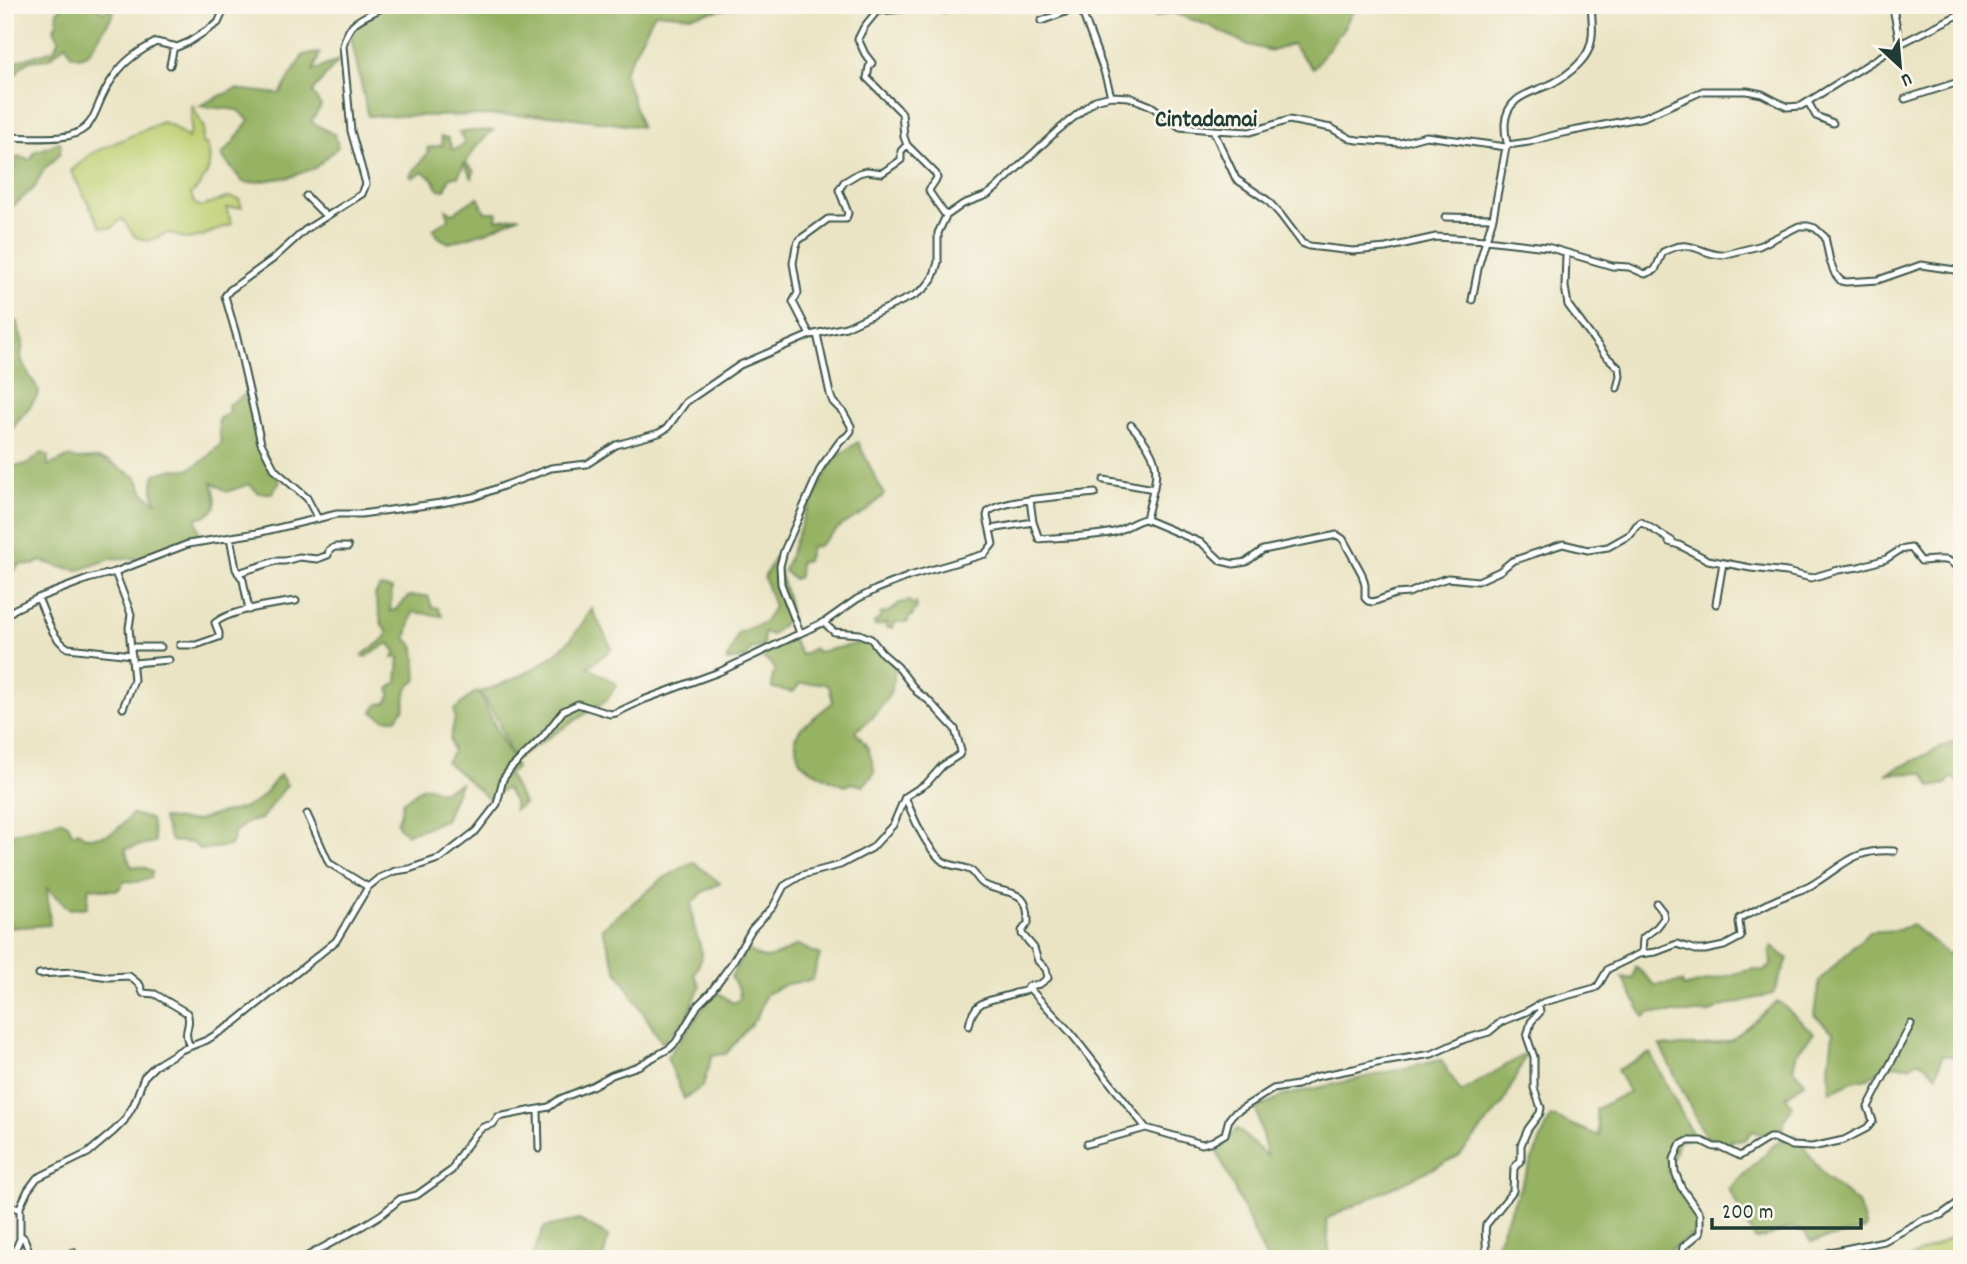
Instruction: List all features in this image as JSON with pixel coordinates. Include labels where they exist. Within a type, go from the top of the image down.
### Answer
[{"type":"street","points":[[5,137],[55,138],[71,135],[86,127],[95,116],[106,90],[129,58],[156,42],[174,47],[183,45],[218,23],[222,14],[219,5]]},
{"type":"street","points":[[318,519],[307,498],[275,470],[261,443],[225,296],[305,230],[362,194],[366,184],[359,166],[350,120],[344,46],[346,33],[354,23],[387,5]]},
{"type":"street","points":[[908,5],[903,9],[877,12],[864,27],[858,40],[872,62],[866,77],[902,113],[907,145],[936,174],[937,178],[929,190],[946,216]]},
{"type":"street","points":[[925,5],[937,10],[947,10]]},
{"type":"street","points":[[1472,300],[1479,264],[1493,218],[1507,146],[1505,120],[1510,106],[1532,90],[1556,82],[1580,62],[1587,53],[1591,40],[1591,5]]},
{"type":"street","points":[[1894,8],[1902,43]]},
{"type":"street","points":[[1041,21],[1069,10],[1081,9],[1111,96]]},
{"type":"street","points":[[5,616],[38,598],[188,544],[257,533],[337,514],[361,514],[474,497],[551,468],[587,464],[616,445],[659,433],[667,428],[686,402],[740,365],[810,335],[856,322],[925,288],[932,279],[938,262],[938,233],[946,216],[967,202],[987,195],[1095,100],[1111,96],[1129,97],[1151,106],[1180,127],[1250,132],[1289,120],[1331,128],[1358,140],[1400,143],[1421,136],[1434,136],[1486,146],[1507,146],[1644,117],[1703,91],[1747,91],[1762,94],[1790,107],[1801,106],[1902,43],[1962,13]]},
{"type":"street","points":[[170,65],[174,47]]},
{"type":"street","points":[[1905,99],[1962,81]]},
{"type":"street","points":[[1808,103],[1816,116],[1833,123]]},
{"type":"street","points":[[1213,130],[1236,179],[1267,200],[1302,243],[1309,246],[1353,251],[1386,248],[1436,237],[1486,240],[1547,247],[1613,267],[1629,267],[1644,274],[1657,268],[1663,252],[1681,246],[1723,255],[1759,246],[1799,226],[1808,226],[1815,228],[1825,237],[1830,261],[1841,281],[1878,280],[1921,265],[1962,271]]},
{"type":"street","points":[[810,335],[793,302],[799,293],[793,263],[796,246],[804,235],[828,219],[846,219],[848,213],[839,190],[844,182],[862,171],[882,173],[901,160],[901,151],[907,145]]},
{"type":"street","points":[[306,196],[326,216]]},
{"type":"street","points":[[1445,217],[1493,218]]},
{"type":"street","points":[[1566,254],[1567,305],[1605,355],[1617,366],[1620,375],[1617,388]]},
{"type":"street","points":[[800,633],[780,584],[783,551],[821,467],[851,431],[843,412],[833,402],[817,334]]},
{"type":"street","points":[[1131,425],[1144,439],[1157,467],[1146,519]]},
{"type":"street","points":[[1104,480],[1154,489]]},
{"type":"street","points":[[11,1259],[20,1235],[20,1210],[28,1190],[37,1178],[88,1153],[101,1143],[124,1121],[148,1072],[155,1066],[234,1023],[336,941],[368,887],[379,878],[441,858],[476,831],[497,804],[503,779],[510,768],[542,738],[563,711],[578,704],[610,714],[616,713],[643,699],[719,672],[823,622],[857,598],[877,589],[910,576],[985,554],[993,544],[987,516],[990,509],[1030,500],[1095,493]]},
{"type":"street","points":[[1030,500],[1039,539],[1121,530],[1146,519],[1202,543],[1221,561],[1234,565],[1246,562],[1263,550],[1339,535],[1362,574],[1366,598],[1372,602],[1395,594],[1411,593],[1446,579],[1478,582],[1512,561],[1563,544],[1588,551],[1608,547],[1631,534],[1641,522],[1670,542],[1707,560],[1751,568],[1811,578],[1860,567],[1886,559],[1900,550],[1912,548],[1921,561],[1953,562],[1962,577]]},
{"type":"street","points":[[991,529],[1033,522]]},
{"type":"street","points":[[230,537],[236,569],[243,580],[248,610]]},
{"type":"street","points":[[239,573],[275,561],[299,557],[319,558],[328,555],[329,550],[334,548],[348,547]]},
{"type":"street","points":[[1716,604],[1723,563]]},
{"type":"street","points":[[115,572],[131,614],[129,628],[133,681],[123,708]]},
{"type":"street","points":[[38,598],[54,634],[68,648],[132,655]]},
{"type":"street","points":[[180,645],[196,645],[219,636],[215,624],[225,616],[296,601]]},
{"type":"street","points":[[302,1259],[364,1225],[400,1199],[415,1196],[451,1171],[475,1134],[484,1126],[493,1124],[498,1117],[549,1107],[612,1075],[634,1069],[670,1048],[698,1005],[732,963],[752,929],[773,907],[784,886],[802,875],[840,865],[872,848],[893,825],[905,797],[927,783],[942,766],[959,755],[961,751],[956,732],[868,636],[834,632],[823,622]]},
{"type":"street","points":[[132,647],[161,647]]},
{"type":"street","points":[[133,663],[169,660]]},
{"type":"street","points":[[905,797],[927,842],[942,860],[971,870],[984,884],[1018,894],[1023,900],[1028,919],[1022,934],[1046,969],[1048,977],[1040,984],[1028,986],[1025,991],[978,1006],[972,1011],[969,1026]]},
{"type":"street","points":[[307,814],[329,863],[368,887]]},
{"type":"street","points":[[1087,1144],[1146,1128],[1202,1144],[1208,1143],[1225,1135],[1228,1119],[1233,1114],[1273,1089],[1297,1085],[1314,1077],[1377,1062],[1432,1054],[1465,1039],[1489,1032],[1501,1021],[1539,1004],[1595,988],[1608,969],[1629,957],[1654,953],[1677,944],[1700,950],[1724,946],[1741,937],[1741,918],[1809,886],[1854,856],[1873,851],[1894,851]]},
{"type":"street","points":[[1642,953],[1643,937],[1655,929],[1664,918],[1656,903]]},
{"type":"street","points":[[38,974],[73,972],[108,977],[129,976],[138,983],[143,993],[155,994],[187,1013],[189,1022],[185,1034],[190,1046]]},
{"type":"street","points":[[1028,986],[1070,1031],[1146,1128]]},
{"type":"street","points":[[1483,1259],[1487,1253],[1486,1225],[1511,1193],[1514,1168],[1521,1160],[1521,1144],[1540,1113],[1541,1108],[1534,1088],[1534,1057],[1527,1037],[1531,1022],[1539,1013],[1539,1004]]},
{"type":"street","points":[[1681,1259],[1683,1247],[1699,1236],[1701,1231],[1700,1212],[1683,1190],[1675,1172],[1674,1159],[1681,1145],[1688,1141],[1702,1141],[1740,1156],[1769,1138],[1790,1145],[1812,1147],[1841,1142],[1862,1131],[1873,1121],[1868,1107],[1911,1024]]},
{"type":"street","points":[[538,1111],[539,1149]]},
{"type":"street","points":[[1815,1259],[1830,1252],[1884,1241],[1923,1220],[1941,1215],[1962,1200]]},
{"type":"street","points":[[5,1203],[20,1210]]},
{"type":"street","points":[[20,1235],[34,1259],[45,1255],[59,1259],[73,1252]]},
{"type":"green space","points":[[66,5],[99,5],[99,9],[104,12],[111,7],[114,13],[89,53],[80,57],[71,55],[66,44],[48,59],[30,61],[21,67],[10,82],[5,83],[5,74],[17,61],[54,50],[59,39],[54,29],[57,11]]},
{"type":"green space","points":[[384,5],[757,5],[690,16],[655,13],[624,72],[641,127],[553,115],[368,116],[349,28]]},
{"type":"green space","points":[[1143,5],[1357,5],[1341,32],[1313,69],[1292,44],[1272,51],[1248,45],[1210,26],[1171,12],[1156,17]]},
{"type":"green space","points":[[320,53],[313,71],[339,60],[312,92],[321,106],[311,122],[335,135],[338,147],[315,168],[290,177],[243,182],[221,155],[249,120],[237,110],[199,106],[235,89],[280,94],[303,55]]},
{"type":"green space","points":[[192,105],[204,128],[202,143],[207,144],[210,158],[205,177],[191,194],[194,203],[201,207],[229,197],[239,199],[242,207],[226,208],[232,224],[202,236],[187,239],[168,233],[148,241],[135,237],[122,218],[112,228],[101,227],[71,171],[92,153],[162,122],[188,138]]},
{"type":"green space","points":[[493,130],[475,148],[466,163],[474,171],[472,178],[464,164],[458,177],[450,177],[445,190],[438,189],[434,180],[423,172],[412,178],[410,175],[428,153],[427,148],[443,145],[441,137],[448,138],[453,150],[465,144],[459,132]]},
{"type":"green space","points":[[59,142],[60,153],[43,171],[35,187],[5,213],[5,175],[14,167],[16,158],[29,160],[36,151]]},
{"type":"green space","points":[[478,197],[485,212],[497,212],[496,220],[520,216],[486,232],[449,243],[438,237],[433,229],[449,219],[446,209],[453,213]]},
{"type":"green space","points":[[5,322],[18,322],[23,344],[22,360],[39,391],[12,432],[7,466],[30,463],[43,453],[48,456],[48,466],[68,457],[96,458],[108,461],[137,478],[144,493],[157,503],[153,489],[155,474],[175,469],[188,470],[204,460],[221,444],[218,419],[229,413],[228,405],[246,394],[263,454],[280,482],[272,493],[259,493],[249,484],[227,492],[212,482],[215,506],[210,513],[196,518],[200,536],[184,540],[143,559],[114,558],[79,570],[41,561],[33,565],[20,564],[11,573],[5,571]]},
{"type":"green space","points":[[858,442],[884,495],[818,546],[811,547],[807,561],[800,561],[799,577],[794,579],[784,571],[805,514],[833,460]]},
{"type":"green space","points":[[775,557],[789,604],[790,617],[772,635],[764,633],[763,647],[750,649],[747,658],[727,661],[738,633],[765,622],[774,607],[764,577]]},
{"type":"green space","points":[[380,587],[392,589],[390,611],[395,610],[409,596],[428,596],[432,607],[438,608],[442,616],[413,612],[406,638],[415,648],[417,680],[407,688],[404,708],[396,719],[384,719],[372,711],[379,704],[386,703],[391,694],[389,689],[397,682],[399,657],[393,658],[396,651],[389,643],[366,657],[362,656],[388,633],[382,625],[375,595]]},
{"type":"green space","points":[[899,603],[916,603],[917,608],[908,622],[896,622],[892,628],[886,628],[887,623],[875,626],[874,622],[880,619],[880,614],[889,612]]},
{"type":"green space","points":[[592,609],[612,649],[588,667],[617,684],[607,700],[518,757],[510,752],[497,719],[480,692],[517,678],[551,658],[570,640]]},
{"type":"green space","points":[[792,639],[801,655],[815,648],[817,652],[871,641],[895,666],[888,697],[872,717],[855,731],[868,748],[875,772],[863,786],[852,783],[842,785],[800,761],[795,738],[801,728],[833,702],[829,686],[823,683],[800,684],[793,692],[772,688],[775,669],[767,660],[757,656]]},
{"type":"green space","points":[[478,691],[516,768],[508,775],[524,804],[514,810],[514,802],[506,788],[489,799],[446,762],[453,752],[450,740],[454,710]]},
{"type":"green space","points":[[1962,737],[1962,784],[1952,777],[1946,784],[1931,787],[1924,773],[1886,774]]},
{"type":"green space","points":[[280,775],[287,785],[261,819],[248,822],[234,832],[229,846],[200,850],[193,843],[171,841],[162,818],[194,821],[244,808],[258,800]]},
{"type":"green space","points":[[460,783],[445,820],[407,834],[399,828],[397,821],[403,801],[425,787],[441,792]]},
{"type":"green space","points":[[132,814],[151,819],[155,842],[125,849],[131,866],[152,871],[151,878],[136,882],[125,881],[118,890],[89,887],[87,907],[69,909],[47,888],[50,925],[5,928],[5,835],[60,820],[68,824],[73,834],[78,831],[85,837],[101,836],[117,830]]},
{"type":"green space","points":[[693,862],[720,883],[703,892],[692,903],[693,923],[702,954],[694,974],[700,986],[687,1018],[662,1043],[616,969],[602,928],[662,879]]},
{"type":"green space","points":[[1912,925],[1949,955],[1962,939],[1962,1058],[1942,1055],[1937,1075],[1918,1060],[1909,1066],[1890,1065],[1868,1078],[1853,1081],[1830,1092],[1829,1068],[1833,1032],[1814,1015],[1819,981],[1869,932],[1897,930]]},
{"type":"green space","points":[[798,945],[820,955],[812,980],[786,984],[766,994],[757,1017],[726,1054],[712,1055],[703,1086],[684,1099],[667,1057],[716,991],[733,1003],[740,999],[739,990],[731,977],[747,948],[753,954],[766,958]]},
{"type":"green space","points":[[1772,946],[1788,959],[1773,994],[1721,1007],[1708,1013],[1649,1013],[1644,1017],[1622,977],[1633,979],[1636,967],[1655,985],[1682,982],[1683,987],[1753,969],[1764,971],[1771,965]]},
{"type":"green space","points":[[1778,1001],[1814,1033],[1797,1052],[1793,1069],[1805,1082],[1786,1097],[1792,1106],[1784,1120],[1782,1132],[1789,1138],[1796,1135],[1825,1177],[1858,1203],[1866,1228],[1860,1231],[1811,1242],[1804,1231],[1792,1228],[1755,1240],[1729,1189],[1775,1144],[1787,1138],[1753,1131],[1745,1140],[1730,1140],[1732,1148],[1705,1136],[1660,1046],[1704,1046],[1731,1041]]},
{"type":"green space","points":[[1527,1053],[1503,1104],[1459,1156],[1326,1219],[1330,1259],[1266,1259],[1217,1151],[1237,1129],[1267,1156],[1256,1109],[1282,1096],[1441,1060],[1461,1092]]},
{"type":"green space","points":[[1650,1053],[1693,1135],[1678,1142],[1668,1172],[1696,1213],[1696,1232],[1658,1259],[1539,1259],[1492,1253],[1551,1116],[1599,1136],[1596,1109],[1629,1092],[1617,1070]]},
{"type":"green space","points":[[579,1220],[608,1236],[605,1259],[531,1259],[544,1227]]},
{"type":"green space","points":[[1962,1232],[1962,1259],[1907,1259]]},
{"type":"district","name":"Cintadamai","points":[[1206,118]]}]
